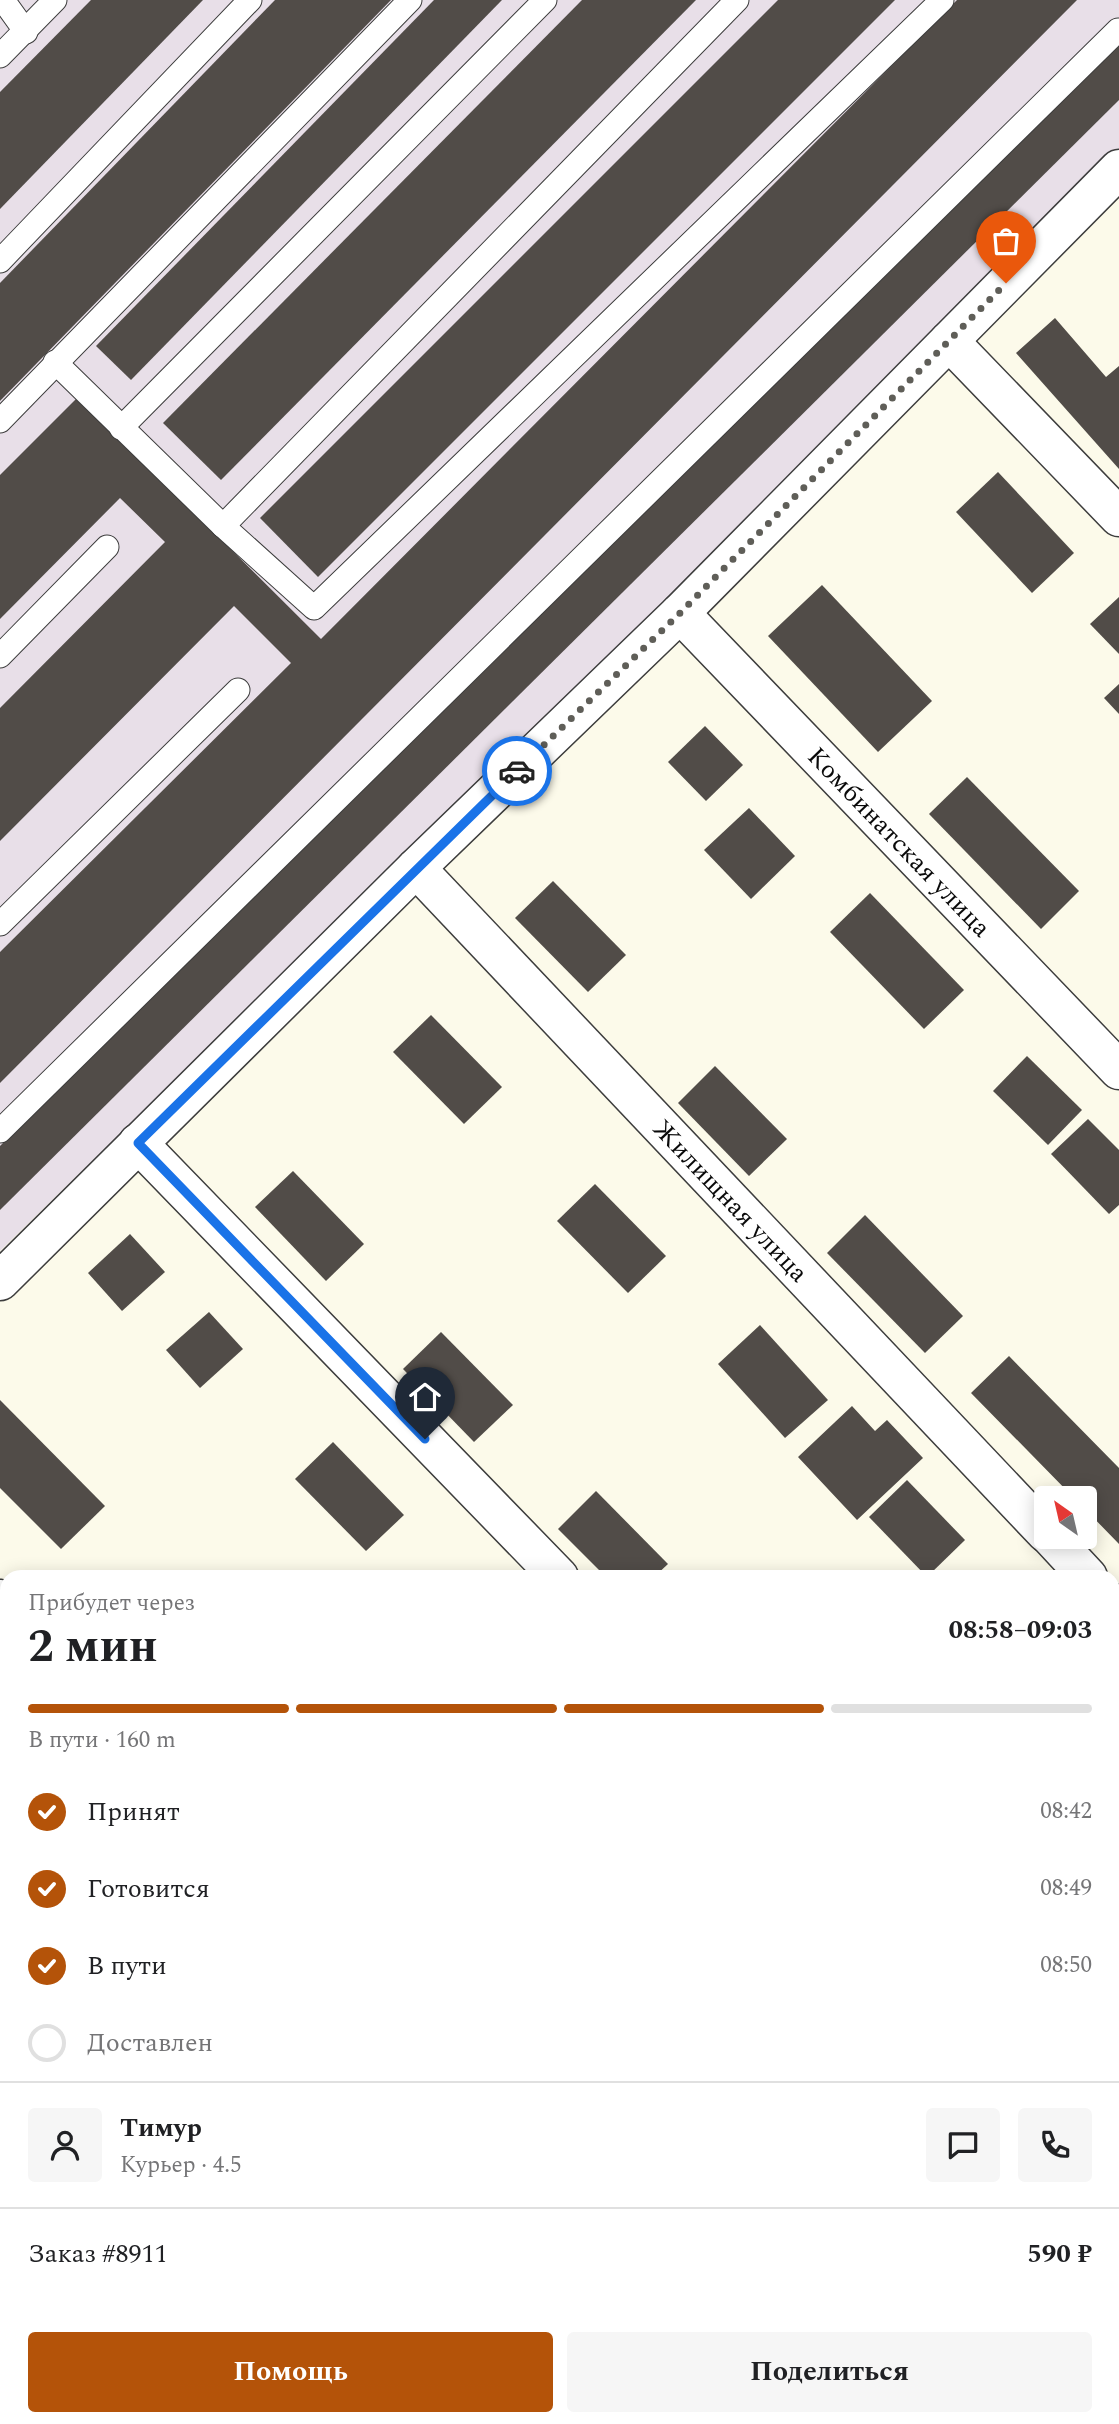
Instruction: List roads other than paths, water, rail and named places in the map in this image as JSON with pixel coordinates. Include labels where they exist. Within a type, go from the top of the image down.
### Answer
[{"type":"street","points":[[0,1281],[416,868],[680,613],[1119,169]]},
{"type":"street","points":[[950,341],[1119,517]]},
{"type":"street","name":"Комбинатская улица","points":[[680,613],[1119,1070]]},
{"type":"street","name":"Жилищная улица","points":[[416,868],[1034,1519]]},
{"type":"street","points":[[138,1143],[552,1570]]},
{"type":"street","points":[[1062,1549],[1082,1570]]},
{"type":"lane","points":[[3,0],[26,32]]},
{"type":"lane","points":[[0,56],[55,0]]},
{"type":"lane","points":[[0,261],[250,0]]},
{"type":"lane","points":[[0,421],[410,0]]},
{"type":"lane","points":[[121,428],[545,0]]},
{"type":"lane","points":[[223,526],[737,0]]},
{"type":"lane","points":[[55,362],[223,526],[314,608],[942,0]]},
{"type":"lane","points":[[0,1130],[1118,30]]},
{"type":"lane","points":[[0,656],[107,547]]},
{"type":"lane","points":[[0,923],[238,690]]}]
